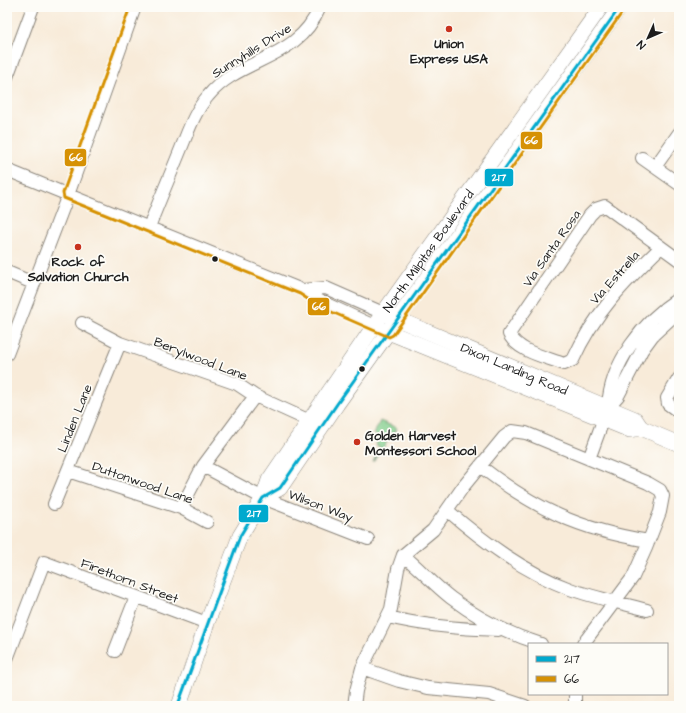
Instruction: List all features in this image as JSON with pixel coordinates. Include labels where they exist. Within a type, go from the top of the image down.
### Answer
[{"type":"main road","name":"North Milpitas Boulevard","points":[[178,705],[240,536],[264,498],[268,480],[383,313],[601,7]]},
{"type":"main road","name":"North Milpitas Boulevard","points":[[264,498],[280,488],[620,7]]},
{"type":"main road","name":"Dixon Landing Road","points":[[383,313],[609,403],[635,419],[641,428],[679,444]]},
{"type":"main road","name":"Dixon Landing Road","points":[[374,326],[609,403]]},
{"type":"street","points":[[7,77],[33,7]]},
{"type":"street","points":[[7,354],[68,195],[135,7]]},
{"type":"street","name":"Sunnyhills Drive","points":[[145,226],[189,111],[202,91],[218,75],[287,38],[300,27],[312,7]]},
{"type":"street","name":"Sunnyhills Drive","points":[[145,226],[195,114],[208,96],[223,81],[292,45],[306,32],[315,19],[320,7]]},
{"type":"street","points":[[655,167],[679,133]]},
{"type":"street","points":[[642,158],[679,184]]},
{"type":"street","points":[[7,170],[302,290],[320,301],[374,326]]},
{"type":"street","name":"Via Santa Rosa","points":[[519,346],[512,341],[509,334],[590,215],[596,209],[605,206],[679,260]]},
{"type":"street","name":"Via Estrella","points":[[519,346],[564,364],[573,360],[581,342],[610,299],[661,247]]},
{"type":"street","points":[[7,272],[33,283]]},
{"type":"street","points":[[302,290],[326,288],[383,313]]},
{"type":"street","points":[[589,459],[626,353],[639,334],[661,311],[679,298]]},
{"type":"street","points":[[609,403],[642,350],[653,336],[679,311]]},
{"type":"street","name":"Berylwood Lane","points":[[82,323],[120,343],[237,384],[255,396],[310,421]]},
{"type":"street","name":"Linden Lane","points":[[54,504],[120,343]]},
{"type":"street","points":[[679,378],[666,398],[668,404],[679,412]]},
{"type":"street","points":[[182,508],[203,466],[255,396]]},
{"type":"street","points":[[354,706],[362,668],[388,617],[394,598],[398,569],[403,555],[433,530],[463,486],[504,437],[512,431],[517,430],[648,483],[660,490],[663,496],[660,512],[633,577],[584,643]]},
{"type":"street","name":"Wilson Way","points":[[203,466],[264,498],[368,539]]},
{"type":"street","points":[[480,466],[508,488],[544,510],[580,525],[617,536],[649,541]]},
{"type":"street","name":"Duttonwood Lane","points":[[68,472],[182,508],[207,522]]},
{"type":"street","points":[[447,510],[493,547],[530,572],[571,589],[647,610]]},
{"type":"street","points":[[403,555],[450,597],[491,625],[538,643]]},
{"type":"street","name":"Firethorn Street","points":[[7,659],[44,562],[207,623]]},
{"type":"street","points":[[115,651],[136,597]]},
{"type":"street","points":[[388,617],[414,623],[456,629],[504,630]]},
{"type":"street","points":[[362,668],[399,681],[428,688],[489,694],[525,706]]},
{"type":"street","points":[[575,695],[575,706]]},
{"type":"green space","points":[[380,421],[397,428],[373,462],[380,447],[376,445],[379,437],[374,434]]},
{"type":"transit line","name":"66","points":[[130,7],[63,193],[64,198],[300,294],[318,306],[389,337],[393,335],[624,10]]},
{"type":"transit line","name":"217","points":[[175,706],[179,702],[240,536],[263,498],[280,488],[337,404],[620,7]]},
{"type":"place","name":"Union Express USA","points":[[449,29]]},
{"type":"place","name":"Rock of Salvation Church","points":[[78,247]]},
{"type":"place","name":"Golden Harvest Montessori School","points":[[357,442]]}]
